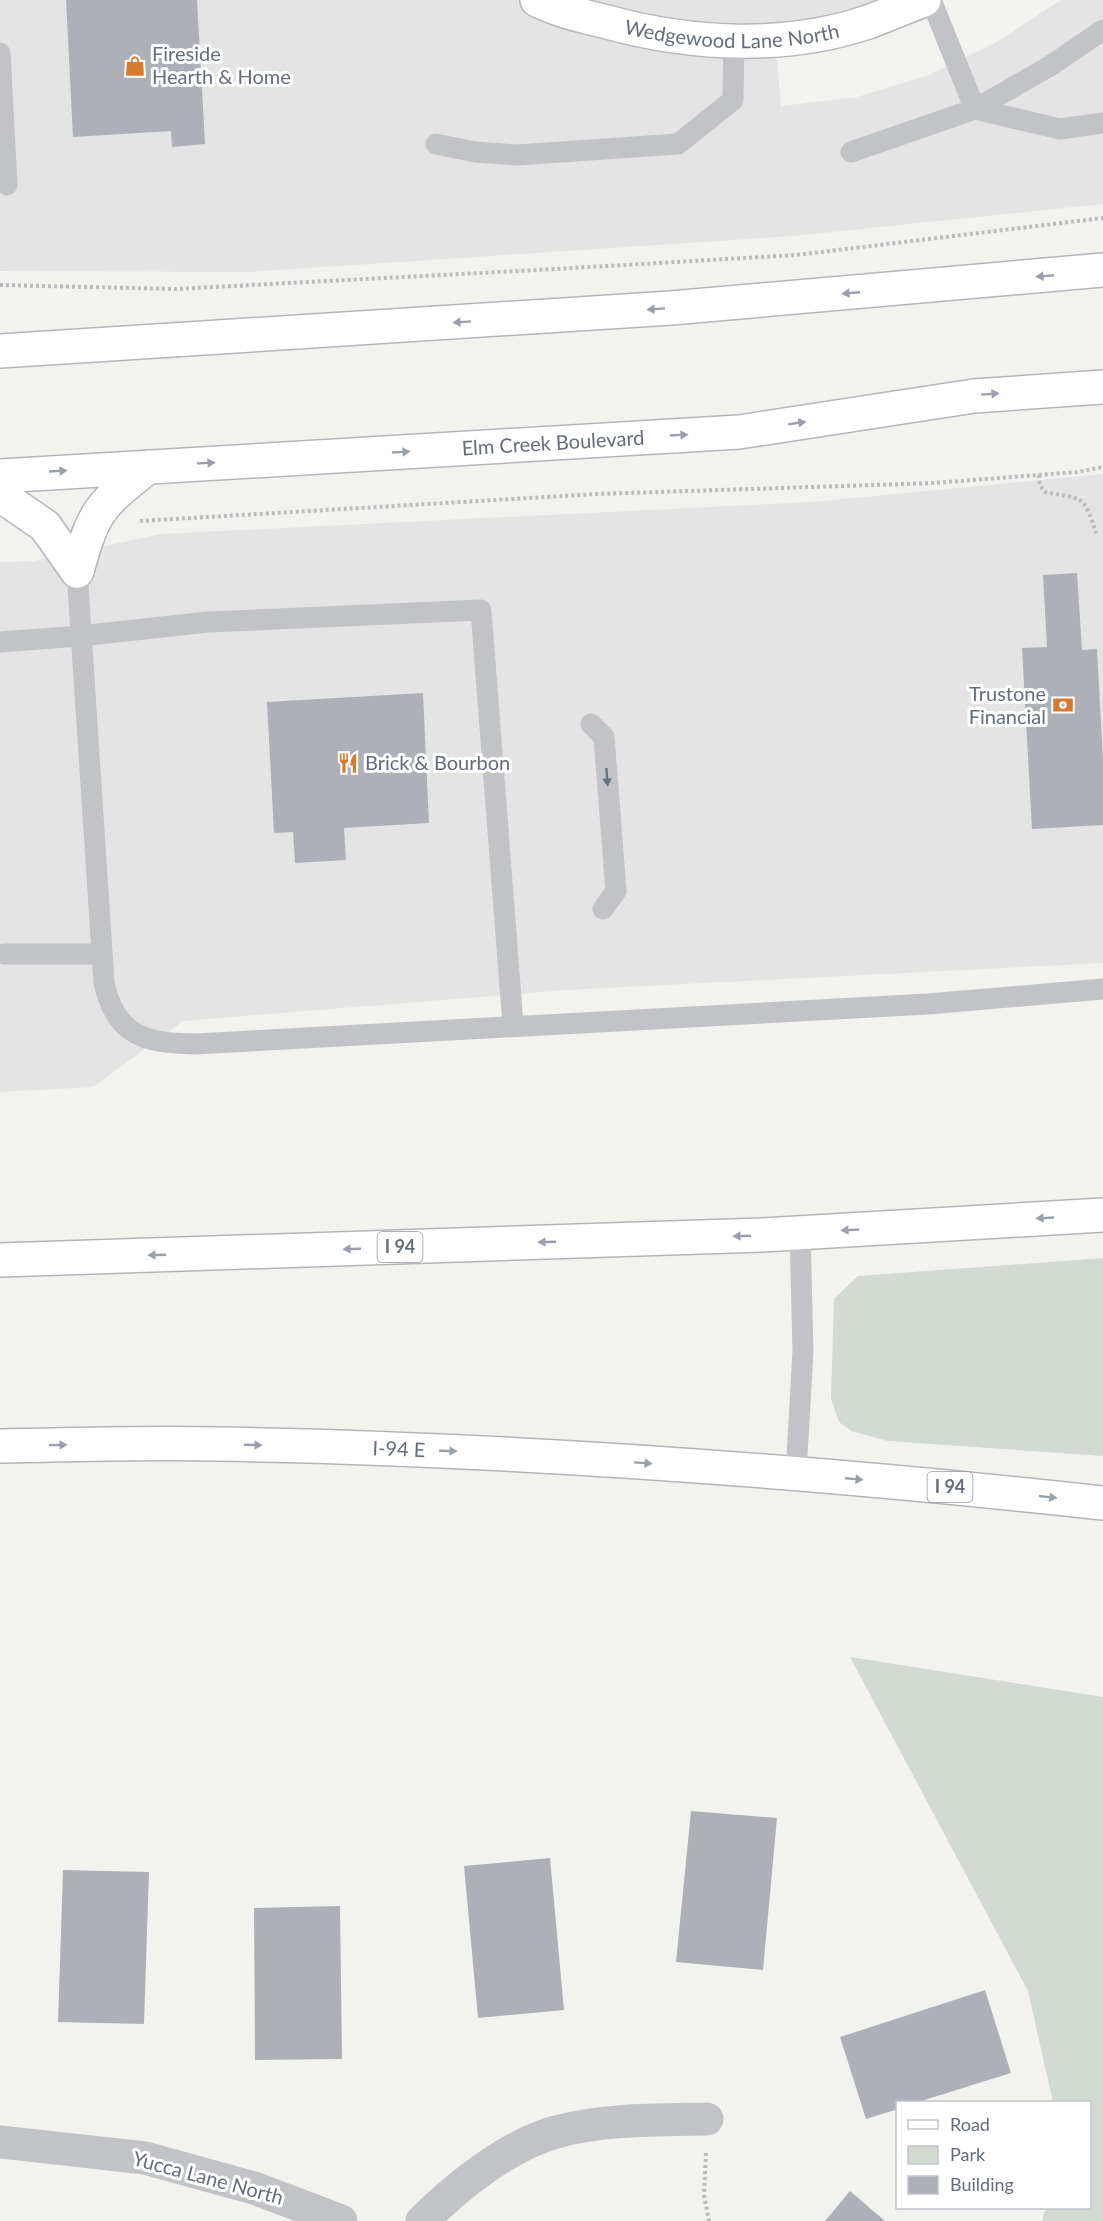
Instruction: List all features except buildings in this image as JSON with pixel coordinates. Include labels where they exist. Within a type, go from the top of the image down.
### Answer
[{"type":"main road","name":"Wedgewood Lane North","points":[[537,0],[552,8],[634,30],[700,40],[734,42],[821,33],[867,22],[924,0]]},
{"type":"main road","points":[[0,351],[670,308],[1103,270]]},
{"type":"main road","name":"Elm Creek Boulevard","points":[[0,476],[739,432],[974,396],[1103,387]]},
{"type":"main road","points":[[77,571],[92,524],[107,500],[148,467]]},
{"type":"main road","points":[[0,495],[45,526],[77,571]]},
{"type":"main road","name":"I 94","points":[[0,1260],[800,1233],[1103,1215]]},
{"type":"main road","name":"I-94 E","points":[[0,1446],[215,1444],[469,1452],[796,1474]]},
{"type":"main road","name":"I 94","points":[[796,1474],[1103,1503]]},
{"type":"street","points":[[422,2221],[472,2178],[518,2149],[555,2133],[645,2121],[707,2119]]},
{"type":"street","name":"Yucca Lane North","points":[[0,2142],[145,2158],[254,2188],[341,2221]]},
{"type":"lane","points":[[931,0],[975,110]]},
{"type":"lane","points":[[851,152],[975,110],[1050,66],[1103,30]]},
{"type":"lane","points":[[436,144],[475,152],[517,155],[678,144],[733,100],[734,42]]},
{"type":"lane","points":[[0,53],[3,146],[7,185]]},
{"type":"lane","points":[[975,110],[1060,129],[1103,123]]},
{"type":"lane","points":[[77,571],[104,983],[109,1006],[123,1026],[140,1036],[167,1043],[928,1004],[1103,989]]},
{"type":"lane","points":[[0,642],[208,622],[482,610],[513,1025]]},
{"type":"lane","points":[[591,724],[604,737],[616,891],[603,909]]},
{"type":"lane","points":[[5,954],[102,954]]},
{"type":"lane","points":[[796,1474],[803,1351],[800,1233]]},
{"type":"path","points":[[0,285],[176,290],[601,267],[796,255],[1103,218]]},
{"type":"path","points":[[92,524],[597,494],[934,483],[1039,475],[1103,467]]},
{"type":"path","points":[[1039,475],[1040,486],[1045,492],[1080,500],[1087,505],[1096,533]]},
{"type":"path","points":[[707,2119],[704,2195],[709,2221]]},
{"type":"shaded area","points":[[0,0],[924,0],[775,40],[782,115],[782,106],[857,97],[929,75],[997,42],[1061,0],[1103,0],[1103,204],[793,236],[248,272],[0,271]]},
{"type":"shaded area","points":[[1103,474],[1103,963],[566,990],[183,1021],[93,1087],[0,1092],[0,562],[34,561],[161,534],[812,502]]},
{"type":"green space","points":[[1103,1258],[1103,1456],[888,1441],[851,1431],[839,1422],[831,1399],[834,1299],[858,1276]]},
{"type":"green space","points":[[850,1657],[1103,1697],[1103,2221],[1042,2221],[1046,2209],[1091,2209],[1091,2101],[1053,2101],[1028,1991]]},
{"type":"place","name":"Fireside Hearth & Home","points":[[135,66]]},
{"type":"place","name":"Trustone Financial","points":[[1063,705]]},
{"type":"place","name":"Brick & Bourbon","points":[[348,763]]}]
